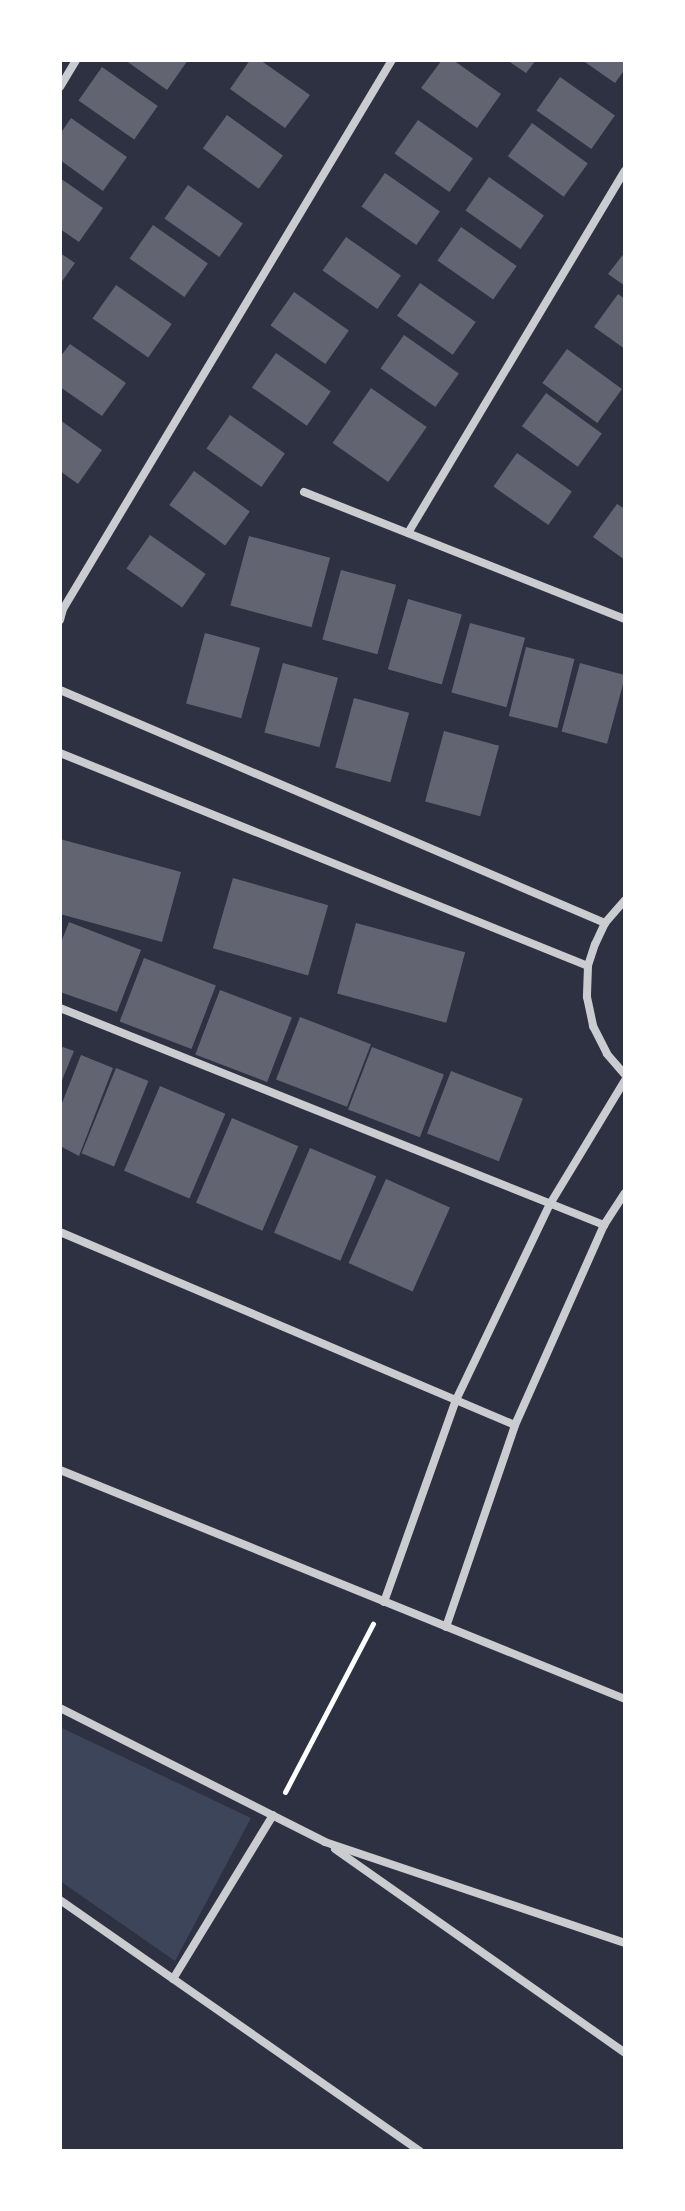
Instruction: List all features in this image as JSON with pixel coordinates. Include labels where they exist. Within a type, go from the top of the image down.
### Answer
[{"type":"street","points":[[60,87],[76,60]]},
{"type":"street","points":[[60,620],[61,608],[392,60]]},
{"type":"street","points":[[408,533],[625,171]]},
{"type":"street","points":[[304,492],[625,619]]},
{"type":"street","points":[[60,690],[605,923]]},
{"type":"street","points":[[60,753],[588,966]]},
{"type":"street","points":[[384,1602],[456,1400],[550,1204],[625,1077],[607,1054],[593,1026],[587,997],[588,966],[605,923],[625,900]]},
{"type":"street","points":[[60,1008],[604,1225]]},
{"type":"street","points":[[446,1627],[515,1425],[604,1225],[625,1193]]},
{"type":"street","points":[[60,1232],[515,1425]]},
{"type":"street","points":[[60,1470],[625,1699]]},
{"type":"street","points":[[60,1708],[325,1842],[625,2053]]},
{"type":"street","points":[[173,1979],[273,1815]]},
{"type":"street","points":[[325,1842],[625,1943]]},
{"type":"street","points":[[60,1900],[420,2151]]},
{"type":"path","points":[[273,1815],[384,1602]]},
{"type":"shaded area","points":[[60,1727],[251,1818],[175,1961],[60,1881]]},
{"type":"building","points":[[125,60],[188,60],[167,90]]},
{"type":"building","points":[[250,60],[260,60],[310,95],[285,128],[230,89]]},
{"type":"building","points":[[442,60],[453,60],[501,94],[477,128],[421,88]]},
{"type":"building","points":[[507,60],[536,60],[526,73]]},
{"type":"building","points":[[582,60],[625,60],[625,69],[615,83]]},
{"type":"building","points":[[102,67],[158,106],[134,140],[78,101]]},
{"type":"building","points":[[560,77],[615,115],[591,149],[536,111]]},
{"type":"building","points":[[227,115],[283,156],[259,189],[203,148]]},
{"type":"building","points":[[71,118],[127,157],[103,191],[60,160],[60,134]]},
{"type":"building","points":[[418,120],[473,158],[449,192],[394,154]]},
{"type":"building","points":[[532,123],[588,164],[564,197],[508,156]]},
{"type":"building","points":[[385,173],[440,211],[416,245],[361,207]]},
{"type":"building","points":[[489,177],[544,215],[520,249],[465,211]]},
{"type":"building","points":[[60,178],[103,208],[79,242],[60,229]]},
{"type":"building","points":[[188,185],[243,223],[219,257],[164,219]]},
{"type":"building","points":[[153,225],[208,263],[184,297],[129,259]]},
{"type":"building","points":[[461,227],[517,266],[493,300],[437,261]]},
{"type":"building","points":[[346,237],[401,275],[377,309],[322,271]]},
{"type":"building","points":[[625,252],[625,286],[608,274]]},
{"type":"building","points":[[60,253],[75,263],[60,284]]},
{"type":"building","points":[[420,283],[476,322],[453,355],[397,316]]},
{"type":"building","points":[[116,285],[172,324],[148,358],[92,319]]},
{"type":"building","points":[[294,292],[349,330],[325,364],[270,326]]},
{"type":"building","points":[[618,294],[625,299],[625,349],[594,327]]},
{"type":"building","points":[[404,335],[459,373],[435,407],[380,369]]},
{"type":"building","points":[[70,344],[126,383],[102,416],[60,387],[60,357]]},
{"type":"building","points":[[567,349],[622,389],[597,423],[542,383]]},
{"type":"building","points":[[276,353],[331,391],[307,426],[252,387]]},
{"type":"building","points":[[371,388],[427,427],[388,482],[333,443]]},
{"type":"building","points":[[546,393],[602,434],[578,467],[522,426]]},
{"type":"building","points":[[230,415],[285,453],[261,487],[206,449]]},
{"type":"building","points":[[60,420],[102,450],[78,484],[60,471]]},
{"type":"building","points":[[517,453],[572,491],[548,525],[493,487]]},
{"type":"building","points":[[194,471],[250,512],[225,546],[169,505]]},
{"type":"building","points":[[617,504],[625,509],[625,560],[593,537]]},
{"type":"building","points":[[150,535],[206,574],[182,608],[126,569]]},
{"type":"building","points":[[249,536],[330,558],[312,627],[230,606]]},
{"type":"building","points":[[341,570],[396,585],[377,654],[322,640]]},
{"type":"building","points":[[408,599],[462,614],[442,685],[388,669]]},
{"type":"building","points":[[470,623],[525,638],[506,707],[451,693]]},
{"type":"building","points":[[205,633],[260,648],[241,718],[186,704]]},
{"type":"building","points":[[526,647],[575,659],[557,728],[509,716]]},
{"type":"building","points":[[283,663],[338,678],[319,747],[264,733]]},
{"type":"building","points":[[580,663],[625,675],[607,744],[562,732]]},
{"type":"building","points":[[354,698],[409,713],[390,782],[335,768]]},
{"type":"building","points":[[444,731],[499,746],[480,816],[425,802]]},
{"type":"building","points":[[60,839],[181,872],[162,942],[60,914]]},
{"type":"building","points":[[233,878],[328,905],[308,975],[213,948]]},
{"type":"building","points":[[69,922],[141,950],[117,1012],[60,992],[60,945]]},
{"type":"building","points":[[356,923],[465,952],[446,1023],[337,994]]},
{"type":"building","points":[[144,958],[216,986],[192,1049],[120,1021]]},
{"type":"building","points":[[220,990],[292,1018],[267,1082],[195,1054]]},
{"type":"building","points":[[300,1017],[371,1044],[347,1107],[276,1080]]},
{"type":"building","points":[[60,1046],[74,1051],[60,1085]]},
{"type":"building","points":[[372,1047],[444,1075],[420,1137],[348,1110]]},
{"type":"building","points":[[81,1055],[113,1068],[79,1156],[60,1146],[60,1108]]},
{"type":"building","points":[[116,1068],[148,1081],[114,1166],[82,1153]]},
{"type":"building","points":[[451,1071],[523,1099],[499,1161],[427,1134]]},
{"type":"building","points":[[160,1086],[225,1114],[189,1198],[124,1171]]},
{"type":"building","points":[[232,1118],[298,1146],[262,1231],[196,1203]]},
{"type":"building","points":[[310,1148],[376,1176],[340,1261],[274,1233]]},
{"type":"building","points":[[386,1179],[450,1207],[413,1292],[349,1263]]}]
